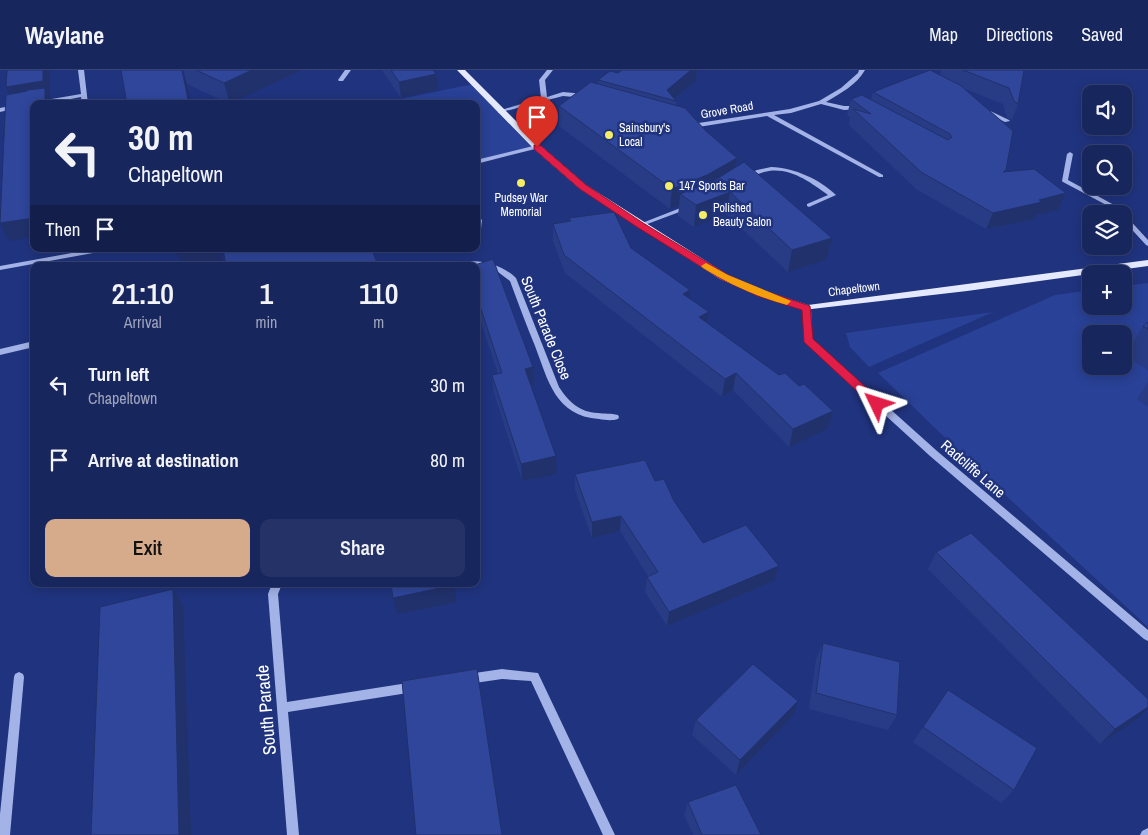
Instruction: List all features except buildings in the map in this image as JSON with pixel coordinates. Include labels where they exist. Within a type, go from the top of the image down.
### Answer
[{"type":"main road","name":"Chapeltown","points":[[461,70],[500,112],[583,187],[724,277],[761,294],[806,308],[1148,263]]},
{"type":"street","points":[[80,70],[85,100]]},
{"type":"street","points":[[341,80],[348,70]]},
{"type":"street","points":[[544,99],[542,80],[550,70]]},
{"type":"street","name":"Grove Road","points":[[686,124],[695,127],[821,102],[843,89],[862,70]]},
{"type":"street","points":[[500,112],[564,94],[588,97]]},
{"type":"street","points":[[55,100],[84,95]]},
{"type":"street","points":[[821,102],[844,108],[860,107],[868,104]]},
{"type":"street","points":[[0,110],[19,106]]},
{"type":"street","points":[[974,106],[1007,121]]},
{"type":"street","points":[[860,107],[868,112]]},
{"type":"street","points":[[768,114],[881,176]]},
{"type":"street","points":[[480,161],[537,147]]},
{"type":"street","points":[[1070,154],[1065,181],[1112,205]]},
{"type":"street","points":[[738,180],[755,172],[771,168],[789,170],[804,175],[833,195],[809,206]]},
{"type":"street","points":[[640,225],[694,204]]},
{"type":"street","points":[[1132,226],[1148,244]]},
{"type":"street","points":[[32,262],[86,252]]},
{"type":"street","points":[[0,268],[30,262]]},
{"type":"street","name":"South Parade Close","points":[[480,265],[497,268],[507,273],[514,280],[555,388],[566,404],[586,416],[615,417]]},
{"type":"street","name":"Radcliffe Lane","points":[[806,308],[808,340],[850,381],[1148,636]]},
{"type":"street","points":[[0,352],[30,345]]},
{"type":"street","name":"South Parade","points":[[276,587],[273,594],[293,835]]},
{"type":"street","points":[[454,681],[502,674],[534,676],[609,835]]},
{"type":"street","points":[[4,835],[19,677]]},
{"type":"street","points":[[283,708],[426,686]]},
{"type":"shaded area","points":[[473,84],[537,147],[480,161],[480,100],[396,100]]},
{"type":"shaded area","points":[[1148,283],[1148,627],[990,481],[878,373],[1055,295],[1082,291],[1082,315],[1132,315],[1132,285]]},
{"type":"shaded area","points":[[993,312],[869,367],[850,347],[846,333]]},
{"type":"slow traffic","points":[[706,266],[724,277],[761,294],[787,301]]},
{"type":"place","name":"Sainsbury's Local","points":[[609,135]]},
{"type":"place","name":"Pudsey War Memorial","points":[[521,183]]},
{"type":"place","name":"147 Sports Bar","points":[[669,186]]},
{"type":"place","name":"Polished Beauty Salon","points":[[703,215]]},
{"type":"route","points":[[537,147],[583,187],[724,277],[761,294],[806,308],[808,340],[877,404]]}]
